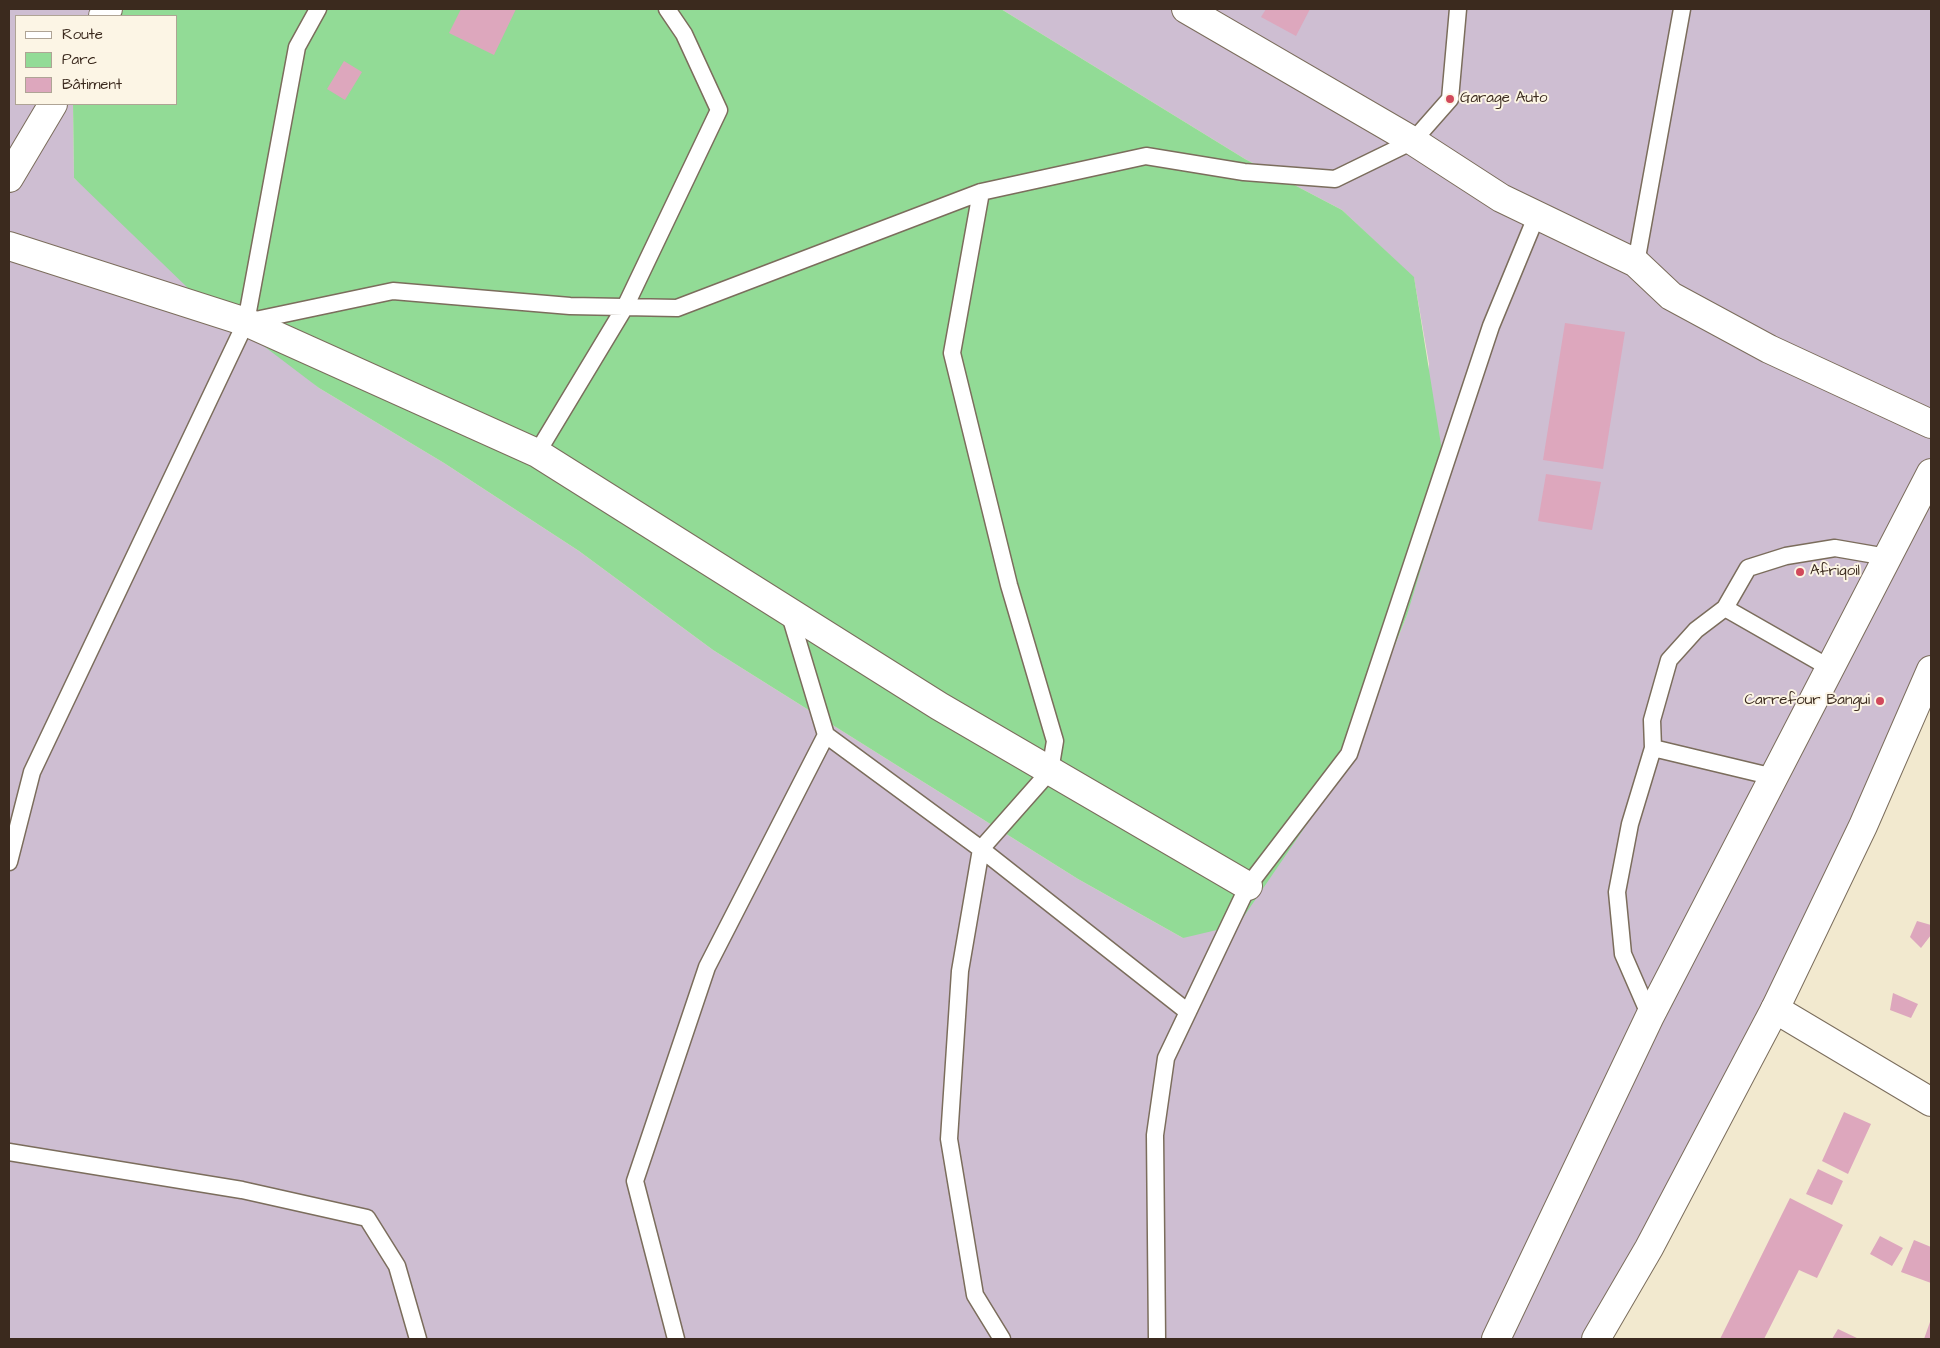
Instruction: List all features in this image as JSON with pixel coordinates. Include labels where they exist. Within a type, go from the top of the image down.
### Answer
[{"type":"street","points":[[1186,9],[1413,141],[1501,198],[1536,217],[1636,263],[1671,296],[1769,349],[1931,424]]},
{"type":"street","points":[[9,178],[52,105]]},
{"type":"street","points":[[9,246],[246,322],[537,453],[939,706],[1248,886]]},
{"type":"street","points":[[1496,1339],[1650,1016],[1931,473]]},
{"type":"street","points":[[1596,1339],[1649,1248],[1775,1009],[1863,826],[1931,670]]},
{"type":"street","points":[[1775,1009],[1931,1102]]},
{"type":"lane","points":[[9,862],[32,772],[246,322],[297,47],[318,9]]},
{"type":"lane","points":[[537,453],[625,307],[719,110],[684,34],[667,9]]},
{"type":"lane","points":[[246,322],[393,292],[570,306],[677,308],[981,192],[1146,156],[1244,172],[1335,179],[1413,141],[1450,99],[1458,9]]},
{"type":"lane","points":[[1636,263],[1682,9]]},
{"type":"lane","points":[[981,192],[952,354],[1009,585],[1055,741],[1050,770],[981,849],[960,971],[949,1139],[975,1295],[1002,1339]]},
{"type":"lane","points":[[1157,1339],[1155,1135],[1166,1058],[1248,886],[1349,754],[1491,326],[1536,217]]},
{"type":"lane","points":[[1650,1016],[1623,954],[1617,892],[1630,824],[1653,748],[1652,720],[1669,660],[1696,630],[1725,608],[1748,568],[1786,556],[1835,548],[1887,557]]},
{"type":"lane","points":[[1725,608],[1830,668]]},
{"type":"lane","points":[[789,612],[826,735],[981,849],[1188,1012]]},
{"type":"lane","points":[[676,1339],[635,1181],[707,967],[826,735]]},
{"type":"lane","points":[[1653,748],[1774,777]]},
{"type":"lane","points":[[9,1152],[242,1190],[367,1218],[397,1266],[418,1339]]},
{"type":"shaded area","points":[[9,9],[124,9],[120,15],[15,15],[15,105],[73,105],[74,178],[319,388],[444,463],[579,551],[713,650],[1078,879],[1183,938],[1369,710],[1407,615],[1429,364],[1414,278],[1342,210],[1245,159],[1001,9],[1931,9],[1931,667],[1728,1083],[1583,1339],[9,1339]]},
{"type":"green space","points":[[124,9],[1001,9],[1245,159],[1342,210],[1414,277],[1443,457],[1436,519],[1407,615],[1369,710],[1331,789],[1238,925],[1183,938],[1078,879],[713,650],[579,551],[444,463],[319,388],[190,290],[74,178],[73,105],[178,105],[178,15],[120,15]]},
{"type":"building","points":[[461,9],[516,9],[494,55],[449,33]]},
{"type":"building","points":[[1266,9],[1310,9],[1296,36],[1261,17]]},
{"type":"building","points":[[344,61],[362,72],[345,100],[327,89]]},
{"type":"building","points":[[1565,323],[1625,332],[1603,469],[1543,460]]},
{"type":"building","points":[[1546,474],[1601,482],[1592,530],[1538,521]]},
{"type":"building","points":[[1917,921],[1931,925],[1931,935],[1921,948],[1910,937]]},
{"type":"building","points":[[1893,993],[1918,1004],[1911,1018],[1890,1010]]},
{"type":"building","points":[[1844,1112],[1871,1124],[1848,1174],[1822,1161]]},
{"type":"building","points":[[1818,1169],[1843,1181],[1832,1205],[1806,1194]]},
{"type":"building","points":[[1790,1198],[1843,1225],[1817,1278],[1799,1270],[1764,1339],[1720,1339]]},
{"type":"building","points":[[1880,1236],[1903,1248],[1892,1266],[1870,1254]]},
{"type":"building","points":[[1914,1240],[1931,1247],[1931,1283],[1901,1272]]},
{"type":"building","points":[[1931,1319],[1931,1339],[1924,1339]]},
{"type":"building","points":[[1838,1329],[1859,1339],[1832,1339]]},
{"type":"place","name":"Garage Auto","points":[[1450,99]]},
{"type":"place","name":"Afriqoil","points":[[1800,572]]},
{"type":"place","name":"Carrefour Bangui","points":[[1880,701]]}]
